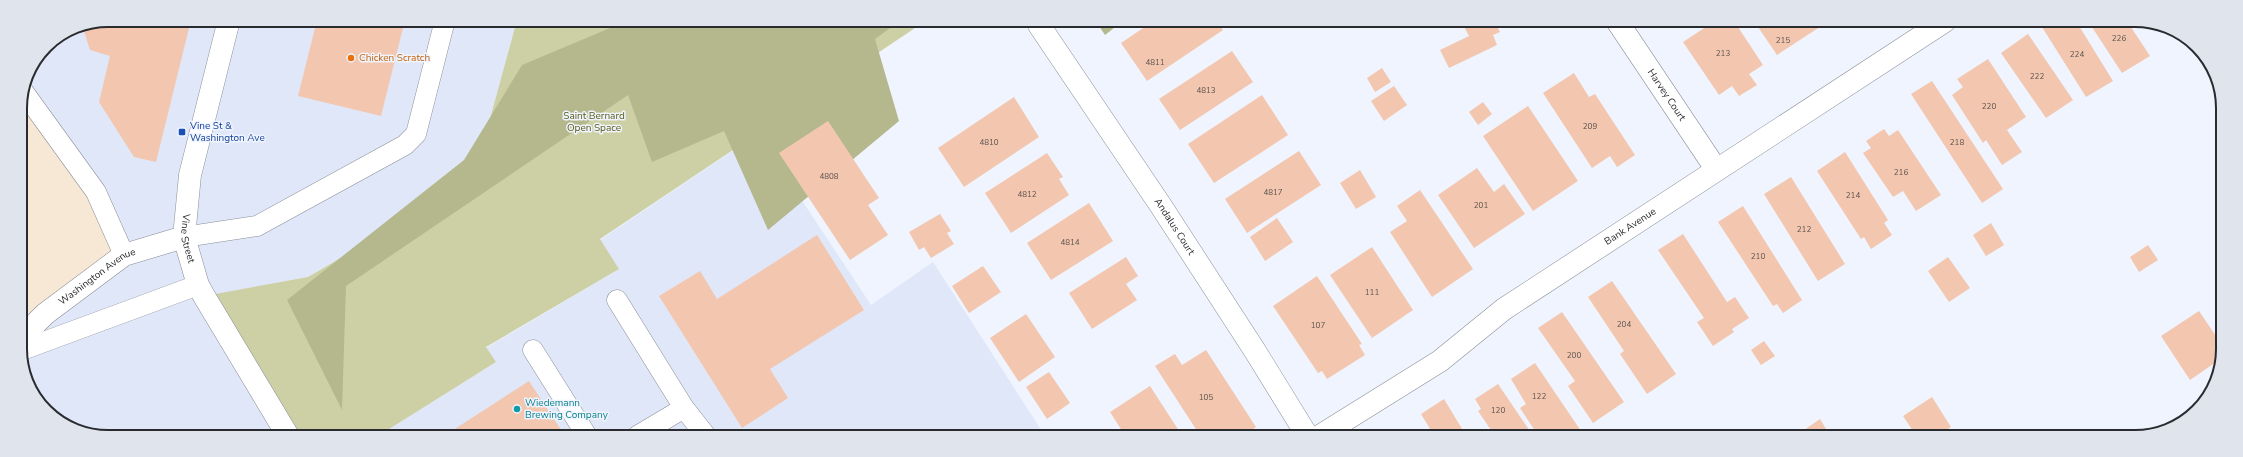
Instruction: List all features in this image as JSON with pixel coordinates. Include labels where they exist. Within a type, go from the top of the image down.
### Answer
[{"type":"street","name":"Vine Street","points":[[226,27],[190,175],[184,236],[198,285],[284,430]]},
{"type":"street","name":"Andalus Court","points":[[1039,27],[1255,351],[1304,430]]},
{"type":"street","name":"Harvey Court","points":[[1621,27],[1716,169]]},
{"type":"street","name":"Bank Avenue","points":[[1329,430],[1440,361],[1504,310],[1716,169],[1936,27]]},
{"type":"street","name":"Washington Avenue","points":[[27,332],[45,314],[124,256],[184,236]]},
{"type":"lane","points":[[184,236],[257,226],[405,145],[416,134],[443,27]]},
{"type":"lane","points":[[28,98],[96,192],[124,256]]},
{"type":"lane","points":[[27,348],[198,285]]},
{"type":"lane","points":[[617,300],[684,408],[701,430]]},
{"type":"lane","points":[[533,350],[583,430]]},
{"type":"lane","points":[[647,430],[684,408]]},
{"type":"shaded area","points":[[102,27],[515,27],[473,181],[308,277],[204,296],[284,430],[97,429],[72,422],[54,410],[38,390],[33,380],[27,355],[27,108],[33,77],[47,54],[67,38],[77,33]]},
{"type":"shaded area","points":[[28,99],[124,255],[27,333]]},
{"type":"shaded area","points":[[758,134],[871,305],[933,262],[1041,430],[388,430],[496,362],[486,348],[619,269],[600,240]]},
{"type":"green space","name":"Saint Bernard Open Space","points":[[515,27],[917,27],[600,239],[619,269],[486,347],[496,362],[388,430],[284,430],[204,296],[308,277],[473,181]]},
{"type":"green space","points":[[612,27],[891,27],[875,39],[899,121],[768,230],[724,131],[652,162],[628,95],[346,286],[342,410],[287,300],[464,160],[522,65]]},
{"type":"green space","points":[[1100,27],[1115,27],[1105,35]]},
{"type":"building","points":[[102,27],[189,27],[156,162],[134,157],[99,102],[110,56],[90,50],[84,31]]},
{"type":"building","name":"Chicken Scratch","points":[[315,27],[403,27],[381,116],[298,96]]},
{"type":"building","points":[[1145,27],[1221,27],[1223,30],[1147,81],[1121,43]]},
{"type":"building","points":[[1464,27],[1498,27],[1500,32],[1493,35],[1497,45],[1449,68],[1440,50],[1469,36]]},
{"type":"building","points":[[1706,27],[1738,27],[1763,65],[1749,74],[1757,85],[1739,96],[1732,86],[1719,95],[1683,42]]},
{"type":"building","points":[[1758,27],[1820,27],[1777,55]]},
{"type":"building","points":[[2042,27],[2080,27],[2113,81],[2086,97]]},
{"type":"building","points":[[2092,27],[2131,27],[2150,56],[2122,73]]},
{"type":"building","points":[[2028,34],[2073,100],[2046,118],[2001,53]]},
{"type":"building","points":[[1232,51],[1253,82],[1180,130],[1159,99]]},
{"type":"building","points":[[1988,59],[2026,117],[2007,130],[2022,152],[2002,165],[1986,140],[1983,143],[1952,95],[1963,87],[1957,79]]},
{"type":"building","points":[[1382,68],[1391,82],[1375,92],[1367,78]]},
{"type":"building","points":[[1574,73],[1589,97],[1595,94],[1635,155],[1617,167],[1610,156],[1592,168],[1543,93]]},
{"type":"building","points":[[1932,81],[2003,189],[1982,203],[1911,94]]},
{"type":"building","points":[[1394,86],[1407,105],[1384,121],[1371,101]]},
{"type":"building","points":[[1262,95],[1288,135],[1214,183],[1188,144]]},
{"type":"building","points":[[1014,97],[1039,137],[964,187],[938,148]]},
{"type":"building","points":[[1483,102],[1492,114],[1478,125],[1469,112]]},
{"type":"building","points":[[1528,106],[1578,181],[1533,211],[1483,136]]},
{"type":"building","points":[[828,121],[879,198],[868,205],[888,235],[850,260],[779,153]]},
{"type":"building","points":[[1884,129],[1889,136],[1898,130],[1941,195],[1916,211],[1903,191],[1893,197],[1863,153],[1871,148],[1866,141]]},
{"type":"building","points":[[1299,151],[1321,185],[1247,233],[1225,199]]},
{"type":"building","points":[[1845,152],[1888,220],[1884,223],[1892,235],[1871,249],[1864,237],[1861,239],[1817,171]]},
{"type":"building","points":[[1047,153],[1063,177],[1059,179],[1069,195],[1011,233],[985,193]]},
{"type":"building","points":[[1477,168],[1494,192],[1504,184],[1525,214],[1474,248],[1438,195]]},
{"type":"building","points":[[1360,170],[1376,197],[1356,209],[1340,183]]},
{"type":"building","points":[[1791,177],[1845,264],[1818,281],[1764,194]]},
{"type":"building","points":[[1420,190],[1473,269],[1432,297],[1390,232],[1407,221],[1397,206]]},
{"type":"building","points":[[1089,203],[1113,241],[1051,280],[1027,243]]},
{"type":"building","points":[[1743,206],[1802,300],[1783,313],[1777,304],[1773,306],[1718,222]]},
{"type":"building","points":[[940,214],[951,231],[947,233],[954,244],[931,258],[924,247],[919,250],[909,232]]},
{"type":"building","points":[[1277,218],[1293,242],[1265,261],[1250,237]]},
{"type":"building","points":[[1991,223],[2004,245],[1986,256],[1973,235]]},
{"type":"building","points":[[1683,234],[1727,302],[1735,297],[1749,318],[1732,329],[1734,332],[1713,346],[1697,322],[1704,318],[1658,250]]},
{"type":"building","points":[[817,235],[864,310],[770,369],[788,398],[742,428],[659,296],[700,271],[717,299]]},
{"type":"building","points":[[2148,245],[2158,260],[2139,272],[2130,257]]},
{"type":"building","points":[[1372,247],[1413,310],[1372,338],[1330,275]]},
{"type":"building","points":[[1126,257],[1138,276],[1126,284],[1137,300],[1092,329],[1069,293]]},
{"type":"building","points":[[1948,257],[1970,288],[1949,302],[1928,271]]},
{"type":"building","points":[[983,266],[1001,292],[969,313],[952,286]]},
{"type":"building","points":[[1317,276],[1362,344],[1359,345],[1365,355],[1327,379],[1322,371],[1318,373],[1273,306]]},
{"type":"building","points":[[1612,281],[1676,374],[1647,394],[1620,354],[1624,351],[1588,297]]},
{"type":"building","points":[[2199,311],[2216,336],[2214,363],[2190,380],[2161,336]]},
{"type":"building","points":[[1562,312],[1624,402],[1593,423],[1568,386],[1575,381],[1538,328]]},
{"type":"building","points":[[1026,314],[1055,357],[1019,382],[990,338]]},
{"type":"building","points":[[1764,341],[1775,356],[1761,365],[1751,350]]},
{"type":"building","points":[[1206,350],[1256,427],[1252,430],[1196,430],[1155,366],[1175,354],[1182,365]]},
{"type":"building","points":[[1535,363],[1580,430],[1534,430],[1520,408],[1526,404],[1511,379]]},
{"type":"building","points":[[1049,372],[1070,403],[1047,419],[1026,387]]},
{"type":"building","name":"Wiedemann Brewing Company","points":[[529,381],[561,430],[453,430]]},
{"type":"building","points":[[1498,384],[1529,430],[1491,430],[1478,411],[1481,409],[1475,399]]},
{"type":"building","points":[[1150,386],[1178,430],[1122,430],[1110,412]]},
{"type":"building","points":[[1932,397],[1951,427],[1947,430],[1912,430],[1903,416]]},
{"type":"building","points":[[1444,399],[1463,430],[1431,430],[1421,414]]},
{"type":"building","points":[[1820,419],[1827,430],[1804,430]]},
{"type":"place","name":"Chicken Scratch","points":[[351,58]]},
{"type":"place","name":"Vine St & Washington Ave","points":[[182,132]]},
{"type":"place","name":"Wiedemann Brewing Company","points":[[517,409]]}]
